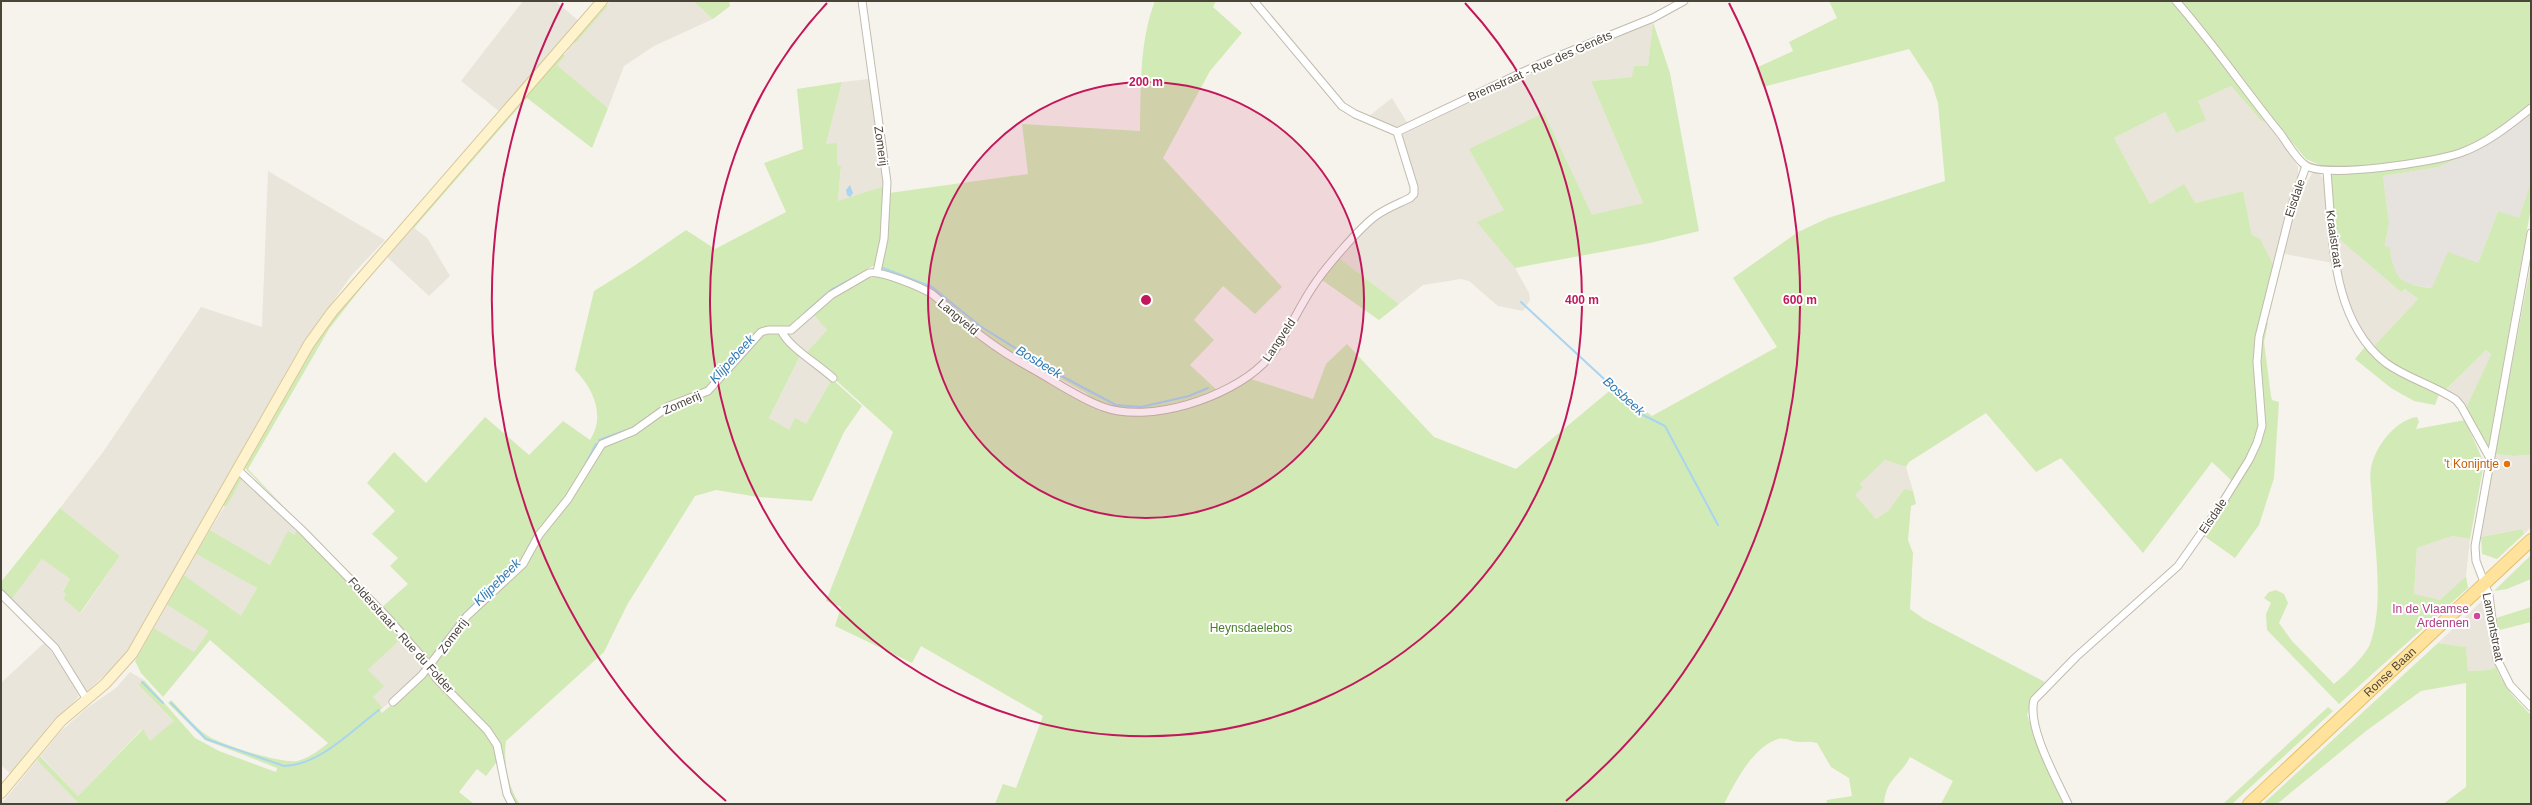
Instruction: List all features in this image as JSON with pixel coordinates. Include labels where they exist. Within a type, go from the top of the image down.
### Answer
[{"type":"main road","name":"Ronse Baan","points":[[2249,804],[2531,540]]},
{"type":"street","points":[[1,793],[61,721],[118,671],[135,650],[309,344],[332,312],[602,1]]},
{"type":"street","name":"Zomerij","points":[[393,702],[430,667],[467,616],[523,564],[539,535],[568,499],[602,444],[640,428],[669,406],[704,394],[718,382],[758,334],[768,330],[782,332],[796,326],[823,301],[845,285],[869,273],[877,272],[884,239],[887,182],[862,1]]},
{"type":"street","points":[[1254,1],[1342,106],[1355,114],[1384,125],[1397,132]]},
{"type":"street","name":"Bremstraat - Rue des Genêts","points":[[1397,132],[1544,62],[1652,18],[1684,1]]},
{"type":"street","points":[[2176,1],[2220,54],[2257,105],[2306,166],[2326,172],[2425,161],[2460,153],[2505,128],[2531,108]]},
{"type":"street","name":"Langveld","points":[[877,272],[930,293],[978,334],[1015,358],[1102,407],[1132,413],[1172,408],[1205,399],[1262,365],[1274,352],[1313,286],[1341,252],[1377,215],[1414,194],[1414,187],[1397,132]]},
{"type":"street","name":"Eisdale","points":[[2068,804],[2037,732],[2032,709],[2034,700],[2082,652],[2178,566],[2214,516],[2248,460],[2262,426],[2257,362],[2259,336],[2292,205],[2306,166]]},
{"type":"street","name":"Kraaistraat","points":[[2326,172],[2331,232],[2337,268],[2349,311],[2361,337],[2371,350],[2398,371],[2456,400],[2461,406],[2491,460]]},
{"type":"street","name":"Lamontstraat","points":[[2531,233],[2475,546],[2476,561],[2492,611],[2498,659],[2510,685],[2531,707]]},
{"type":"street","points":[[782,332],[787,342],[813,360],[833,378]]},
{"type":"street","name":"Folderstraat - Rue du Folder","points":[[238,470],[354,582],[388,618],[430,667],[436,678],[480,721],[494,739],[499,750],[507,794],[512,804]]},
{"type":"street","points":[[1,594],[55,648],[86,698]]},
{"type":"shaded area","points":[[523,1],[555,1],[579,21],[500,112],[461,81]]},
{"type":"shaded area","points":[[610,1],[693,1],[713,19],[654,46],[624,66],[608,108],[557,65],[574,42],[575,44],[608,6],[607,5]]},
{"type":"shaded area","points":[[1653,22],[1648,67],[1633,77],[1591,81],[1643,203],[1592,216],[1543,113],[1504,211],[1478,222],[1515,268],[1529,293],[1530,300],[1523,311],[1498,306],[1469,281],[1461,279],[1423,285],[1399,304],[1339,258],[1368,228],[1387,213],[1416,197],[1418,186],[1402,135],[1561,58]]},
{"type":"shaded area","points":[[869,79],[885,186],[838,202],[841,166],[837,165],[837,144],[826,144],[842,82]]},
{"type":"shaded area","points":[[2231,86],[2262,122],[2268,120],[2298,167],[2298,180],[2273,264],[2260,240],[2252,235],[2243,191],[2195,203],[2183,185],[2150,204],[2114,138],[2165,112],[2176,133],[2205,120],[2198,101]]},
{"type":"shaded area","points":[[1392,98],[1408,124],[1400,128],[1368,117]]},
{"type":"shaded area","points":[[2531,114],[2531,182],[2519,219],[2498,211],[2478,263],[2432,288],[2406,284],[2394,271],[2390,249],[2385,247],[2389,223],[2383,176],[2439,167],[2476,150]]},
{"type":"shaded area","points":[[2314,170],[2319,172],[2325,182],[2327,230],[2333,263],[2280,253],[2296,202]]},
{"type":"shaded area","points":[[268,171],[385,240],[351,276],[299,349],[136,638],[119,662],[86,692],[55,646],[11,600],[42,559],[70,579],[63,590],[81,613],[120,556],[60,508],[103,452],[201,307],[262,327]]},
{"type":"shaded area","points":[[412,226],[428,239],[450,276],[429,296],[386,256]]},
{"type":"shaded area","points":[[2333,234],[2401,292],[2405,289],[2418,299],[2372,348],[2356,324],[2343,285]]},
{"type":"shaded area","points":[[812,313],[827,330],[806,353],[787,338]]},
{"type":"shaded area","points":[[2486,350],[2491,356],[2466,408],[2444,391]]},
{"type":"shaded area","points":[[801,354],[832,379],[806,424],[789,431],[769,418]]},
{"type":"shaded area","points":[[2495,454],[2514,456],[2531,455],[2531,527],[2524,534],[2522,529],[2481,537]]},
{"type":"shaded area","points":[[1885,460],[1906,467],[1913,491],[1904,489],[1889,510],[1876,519],[1854,495],[1863,487],[1860,484]]},
{"type":"shaded area","points":[[243,477],[299,528],[294,536],[288,532],[270,565],[210,530]]},
{"type":"shaded area","points":[[2452,536],[2470,539],[2466,576],[2440,600],[2414,595],[2417,548]]},
{"type":"shaded area","points":[[196,554],[257,588],[241,617],[184,575]]},
{"type":"shaded area","points":[[2482,601],[2488,604],[2491,647],[2496,667],[2489,670],[2468,671],[2466,647],[2438,643]]},
{"type":"shaded area","points":[[167,605],[210,631],[194,652],[154,628]]},
{"type":"shaded area","points":[[403,637],[426,668],[383,708],[373,697],[368,670]]},
{"type":"shaded area","points":[[44,643],[63,666],[79,696],[10,773],[1,765],[1,683]]},
{"type":"shaded area","points":[[130,672],[144,680],[138,685],[174,721],[150,742],[142,729],[78,796],[41,756],[38,759],[61,731],[87,708],[116,688]]},
{"type":"shaded area","points":[[37,760],[79,804],[1,804]]},
{"type":"green space","points":[[693,1],[729,1],[730,6],[713,19]]},
{"type":"green space","points":[[1155,1],[1216,1],[1213,7],[1242,33],[1210,71],[1163,158],[1282,287],[1255,314],[1223,286],[1194,320],[1214,340],[1190,365],[1217,390],[1197,398],[1138,411],[1102,407],[1086,393],[1004,348],[947,305],[880,269],[887,243],[889,193],[1028,174],[1022,124],[1140,131],[1143,49]]},
{"type":"green space","name":"Heynsdaelebos","points":[[1829,1],[2531,1],[2531,114],[2476,150],[2439,167],[2383,176],[2389,223],[2385,246],[2390,248],[2394,267],[2401,278],[2406,282],[2421,287],[2432,288],[2448,252],[2478,263],[2498,211],[2519,218],[2531,182],[2531,207],[2488,450],[2466,408],[2491,355],[2486,350],[2444,391],[2441,389],[2435,405],[2414,401],[2391,388],[2355,359],[2368,343],[2373,347],[2418,299],[2405,289],[2401,292],[2333,234],[2329,169],[2306,159],[2272,118],[2262,122],[2231,86],[2198,101],[2206,120],[2176,133],[2165,112],[2114,138],[2150,204],[2184,184],[2195,203],[2243,191],[2252,235],[2260,239],[2273,264],[2253,355],[2259,425],[2251,451],[2232,481],[2212,462],[2143,553],[2061,458],[2036,472],[1986,413],[1909,462],[1906,467],[1885,460],[1860,484],[1863,487],[1855,495],[1876,519],[1889,510],[1904,489],[1913,491],[1916,504],[1911,506],[1908,540],[1913,553],[1910,609],[1924,619],[2045,682],[2033,697],[2027,715],[2063,804],[1941,804],[1953,781],[1910,757],[1890,783],[1885,795],[1884,804],[1826,804],[1827,800],[1852,796],[1849,778],[1831,767],[1817,743],[1778,739],[1769,743],[1753,757],[1734,785],[1724,804],[995,804],[1003,784],[1016,788],[1043,716],[921,646],[912,663],[835,626],[841,607],[826,601],[893,432],[806,353],[827,330],[812,313],[841,290],[859,281],[875,277],[881,277],[908,286],[927,295],[993,347],[1118,414],[1135,416],[1152,415],[1185,406],[1248,378],[1313,399],[1326,364],[1347,344],[1434,437],[1516,469],[1614,387],[1652,416],[1777,347],[1733,278],[1798,232],[1828,218],[1945,181],[1938,103],[1932,84],[1909,49],[1763,87],[1756,68],[1793,51],[1789,42],[1837,18]]},
{"type":"green space","points":[[607,5],[608,6],[575,44],[574,42]]},
{"type":"green space","points":[[1653,22],[1670,73],[1699,231],[1650,243],[1515,268],[1477,222],[1504,210],[1469,149],[1544,113],[1592,215],[1643,203],[1591,81],[1632,77],[1634,66],[1648,66]]},
{"type":"green space","points":[[563,54],[565,56],[557,65],[608,108],[592,148],[527,98],[414,228],[412,226]]},
{"type":"green space","points":[[842,82],[826,144],[837,143],[837,165],[841,166],[838,201],[885,186],[882,232],[875,265],[860,273],[788,328],[767,328],[712,386],[643,423],[607,439],[524,560],[499,584],[433,659],[427,658],[381,608],[408,584],[390,566],[398,558],[372,534],[395,511],[367,483],[394,452],[426,483],[485,417],[529,455],[563,421],[590,440],[595,431],[597,412],[592,394],[575,370],[594,291],[634,266],[686,230],[715,249],[786,212],[764,163],[803,149],[797,89]]},
{"type":"green space","points":[[386,256],[329,329],[248,469],[316,541],[245,468],[317,342],[338,312]]},
{"type":"green space","points":[[1339,258],[1399,304],[1379,320],[1322,280]]},
{"type":"green space","points":[[2531,264],[2531,455],[2514,456],[2495,454]]},
{"type":"green space","points":[[2264,322],[2268,323],[2264,342],[2271,396],[2272,400],[2279,402],[2274,478],[2259,525],[2235,558],[2204,536],[2247,470],[2262,436],[2258,354]]},
{"type":"green space","points":[[764,333],[778,333],[801,354],[769,418],[789,430],[795,418],[806,424],[832,379],[862,406],[844,432],[812,501],[758,497],[716,490],[695,496],[627,605],[604,652],[506,741],[505,757],[507,774],[512,790],[520,804],[515,804],[509,793],[502,747],[433,669],[434,665],[461,626],[501,586],[537,542],[603,446],[665,411],[695,399]]},
{"type":"green space","points":[[2417,417],[2419,422],[2416,429],[2465,420],[2484,463],[2470,539],[2452,536],[2417,548],[2414,594],[2440,600],[2466,576],[2468,588],[2339,704],[2267,630],[2266,614],[2271,603],[2264,598],[2269,592],[2276,590],[2284,594],[2288,603],[2279,623],[2292,641],[2334,684],[2349,671],[2368,649],[2374,628],[2378,592],[2370,472],[2373,460],[2387,436],[2401,423]]},
{"type":"green space","points":[[240,477],[243,477],[226,507],[223,505]]},
{"type":"green space","points":[[60,508],[120,556],[80,613],[64,599],[66,594],[63,591],[70,579],[42,559],[11,600],[1,591],[1,582]]},
{"type":"green space","points":[[299,528],[403,637],[368,670],[384,686],[373,697],[383,708],[380,710],[382,713],[428,673],[492,739],[500,764],[496,763],[486,776],[477,769],[459,792],[474,804],[79,804],[37,760],[40,756],[78,796],[143,729],[150,741],[174,721],[138,685],[144,680],[195,738],[219,751],[276,772],[277,768],[205,740],[168,703],[171,700],[193,724],[215,740],[266,757],[279,760],[297,761],[309,756],[328,743],[210,640],[163,697],[141,673],[135,661],[154,628],[194,652],[209,631],[167,605],[184,575],[241,616],[257,588],[196,554],[210,530],[270,565],[288,531],[294,535]]},
{"type":"green space","points":[[2522,529],[2524,534],[2497,559],[2482,554],[2481,537]]},
{"type":"green space","points":[[2531,555],[2531,579],[2507,589],[2494,591]]},
{"type":"green space","points":[[2531,607],[2531,622],[2496,631],[2496,618]]},
{"type":"green space","points":[[2438,643],[2466,647],[2468,671],[2489,670],[2496,667],[2506,687],[2531,715],[2531,804],[2443,804],[2466,787],[2466,683],[2421,691],[2366,731],[2277,804],[2263,804]]},
{"type":"green space","points":[[2328,707],[2333,711],[2232,804],[2223,804]]},
{"type":"water","points":[[850,185],[853,193],[850,197],[847,195],[846,190]]},
{"type":"waterway","name":"Bosbeek","points":[[883,268],[932,287],[980,326],[1052,371],[1116,405],[1141,407],[1189,396],[1208,388]]},
{"type":"waterway","name":"Klijpebeek","points":[[806,312],[831,290],[861,274]]},
{"type":"waterway","name":"Bosbeek","points":[[1521,302],[1643,415],[1665,426],[1718,525]]},
{"type":"waterway","name":"Klijpebeek","points":[[656,411],[667,403]]},
{"type":"waterway","name":"Klijpebeek","points":[[599,440],[635,427]]},
{"type":"waterway","name":"Klijpebeek","points":[[585,465],[596,444]]},
{"type":"waterway","name":"Klijpebeek","points":[[528,548],[536,533]]},
{"type":"waterway","name":"Klijpebeek","points":[[470,608],[501,580]]},
{"type":"waterway","name":"Klijpebeek","points":[[1,589],[28,616]]},
{"type":"waterway","name":"Klijpebeek","points":[[441,644],[464,614]]},
{"type":"waterway","name":"Klijpebeek","points":[[142,682],[163,703]]},
{"type":"waterway","name":"Klijpebeek","points":[[171,703],[206,739],[284,766],[310,760],[334,746],[379,710]]},
{"type":"place","name":"'t Konijntje","points":[[2507,464]]},
{"type":"place","name":"In de Vlaamse Ardennen","points":[[2477,616]]}]
